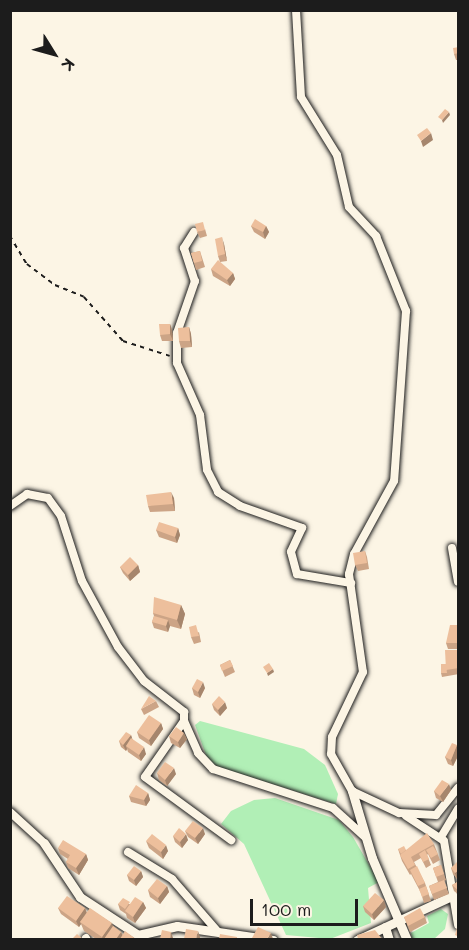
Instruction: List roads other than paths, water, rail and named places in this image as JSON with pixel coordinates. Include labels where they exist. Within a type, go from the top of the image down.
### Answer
[{"type":"street","points":[[296,10],[301,97],[337,155],[349,207],[376,236],[406,311],[394,481],[354,554],[351,583],[363,672],[332,737],[331,754],[352,791],[364,836],[408,939]]},
{"type":"street","points":[[194,232],[183,248],[195,281],[177,333],[177,363],[194,395],[200,448],[218,492],[302,528],[291,552],[297,574],[351,583]]},
{"type":"street","points":[[10,506],[27,494],[48,498],[61,516],[82,581],[118,647],[144,681],[184,712],[184,721],[198,753],[213,769],[333,808],[364,836]]},
{"type":"street","points":[[452,548],[459,581]]},
{"type":"street","points":[[184,721],[145,777],[231,840]]},
{"type":"street","points":[[399,813],[436,815],[459,788]]},
{"type":"street","points":[[352,791],[399,813],[441,837],[455,884],[452,897],[459,926],[454,938]]},
{"type":"street","points":[[441,837],[459,808]]},
{"type":"street","points":[[10,812],[44,843],[86,903],[138,935],[157,936],[177,926],[206,935],[219,934],[244,939],[264,934],[273,939]]},
{"type":"street","points":[[128,852],[172,879],[219,934]]},
{"type":"street","points":[[357,939],[452,897]]},
{"type":"street","points":[[385,927],[388,939]]}]
